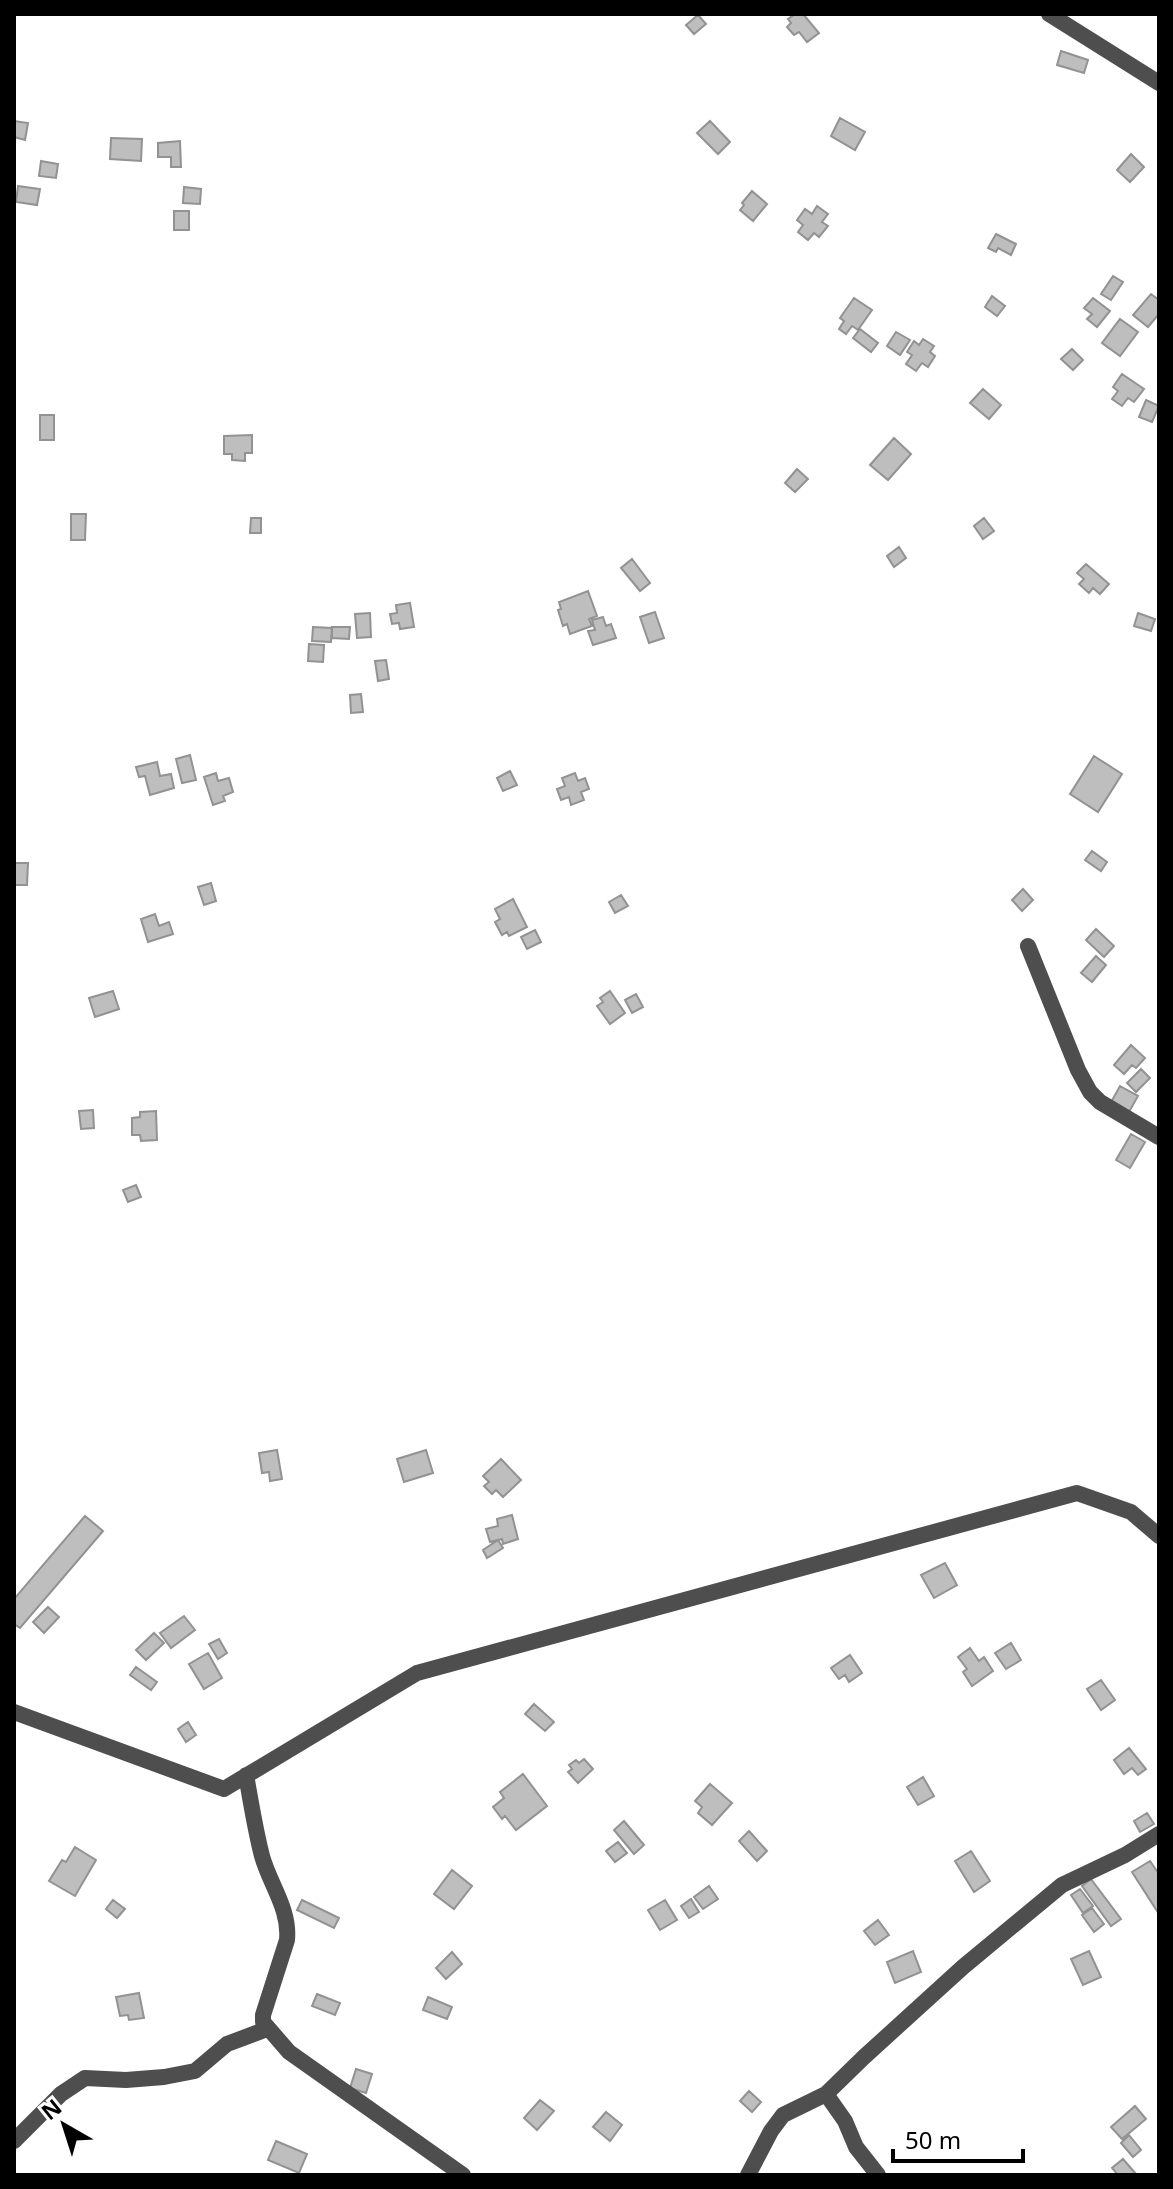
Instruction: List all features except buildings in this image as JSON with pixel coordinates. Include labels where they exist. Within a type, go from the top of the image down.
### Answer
[{"type":"street","points":[[1049,14],[1159,83]]},
{"type":"street","points":[[1028,946],[1078,1070],[1090,1092],[1100,1102],[1159,1137]]},
{"type":"street","points":[[14,1712],[224,1789],[417,1673],[1077,1493],[1131,1512],[1159,1536]]},
{"type":"street","points":[[246,1775],[263,1858],[269,1879],[285,1911],[288,1927],[263,2022],[289,2052],[463,2175]]},
{"type":"street","points":[[748,2175],[783,2115],[826,2094],[963,1967],[1062,1885],[1125,1855],[1159,1834]]},
{"type":"street","points":[[14,2141],[61,2094],[85,2078],[139,2079],[195,2071],[227,2044],[267,2029]]},
{"type":"street","points":[[826,2094],[845,2121],[856,2147],[878,2175]]}]
